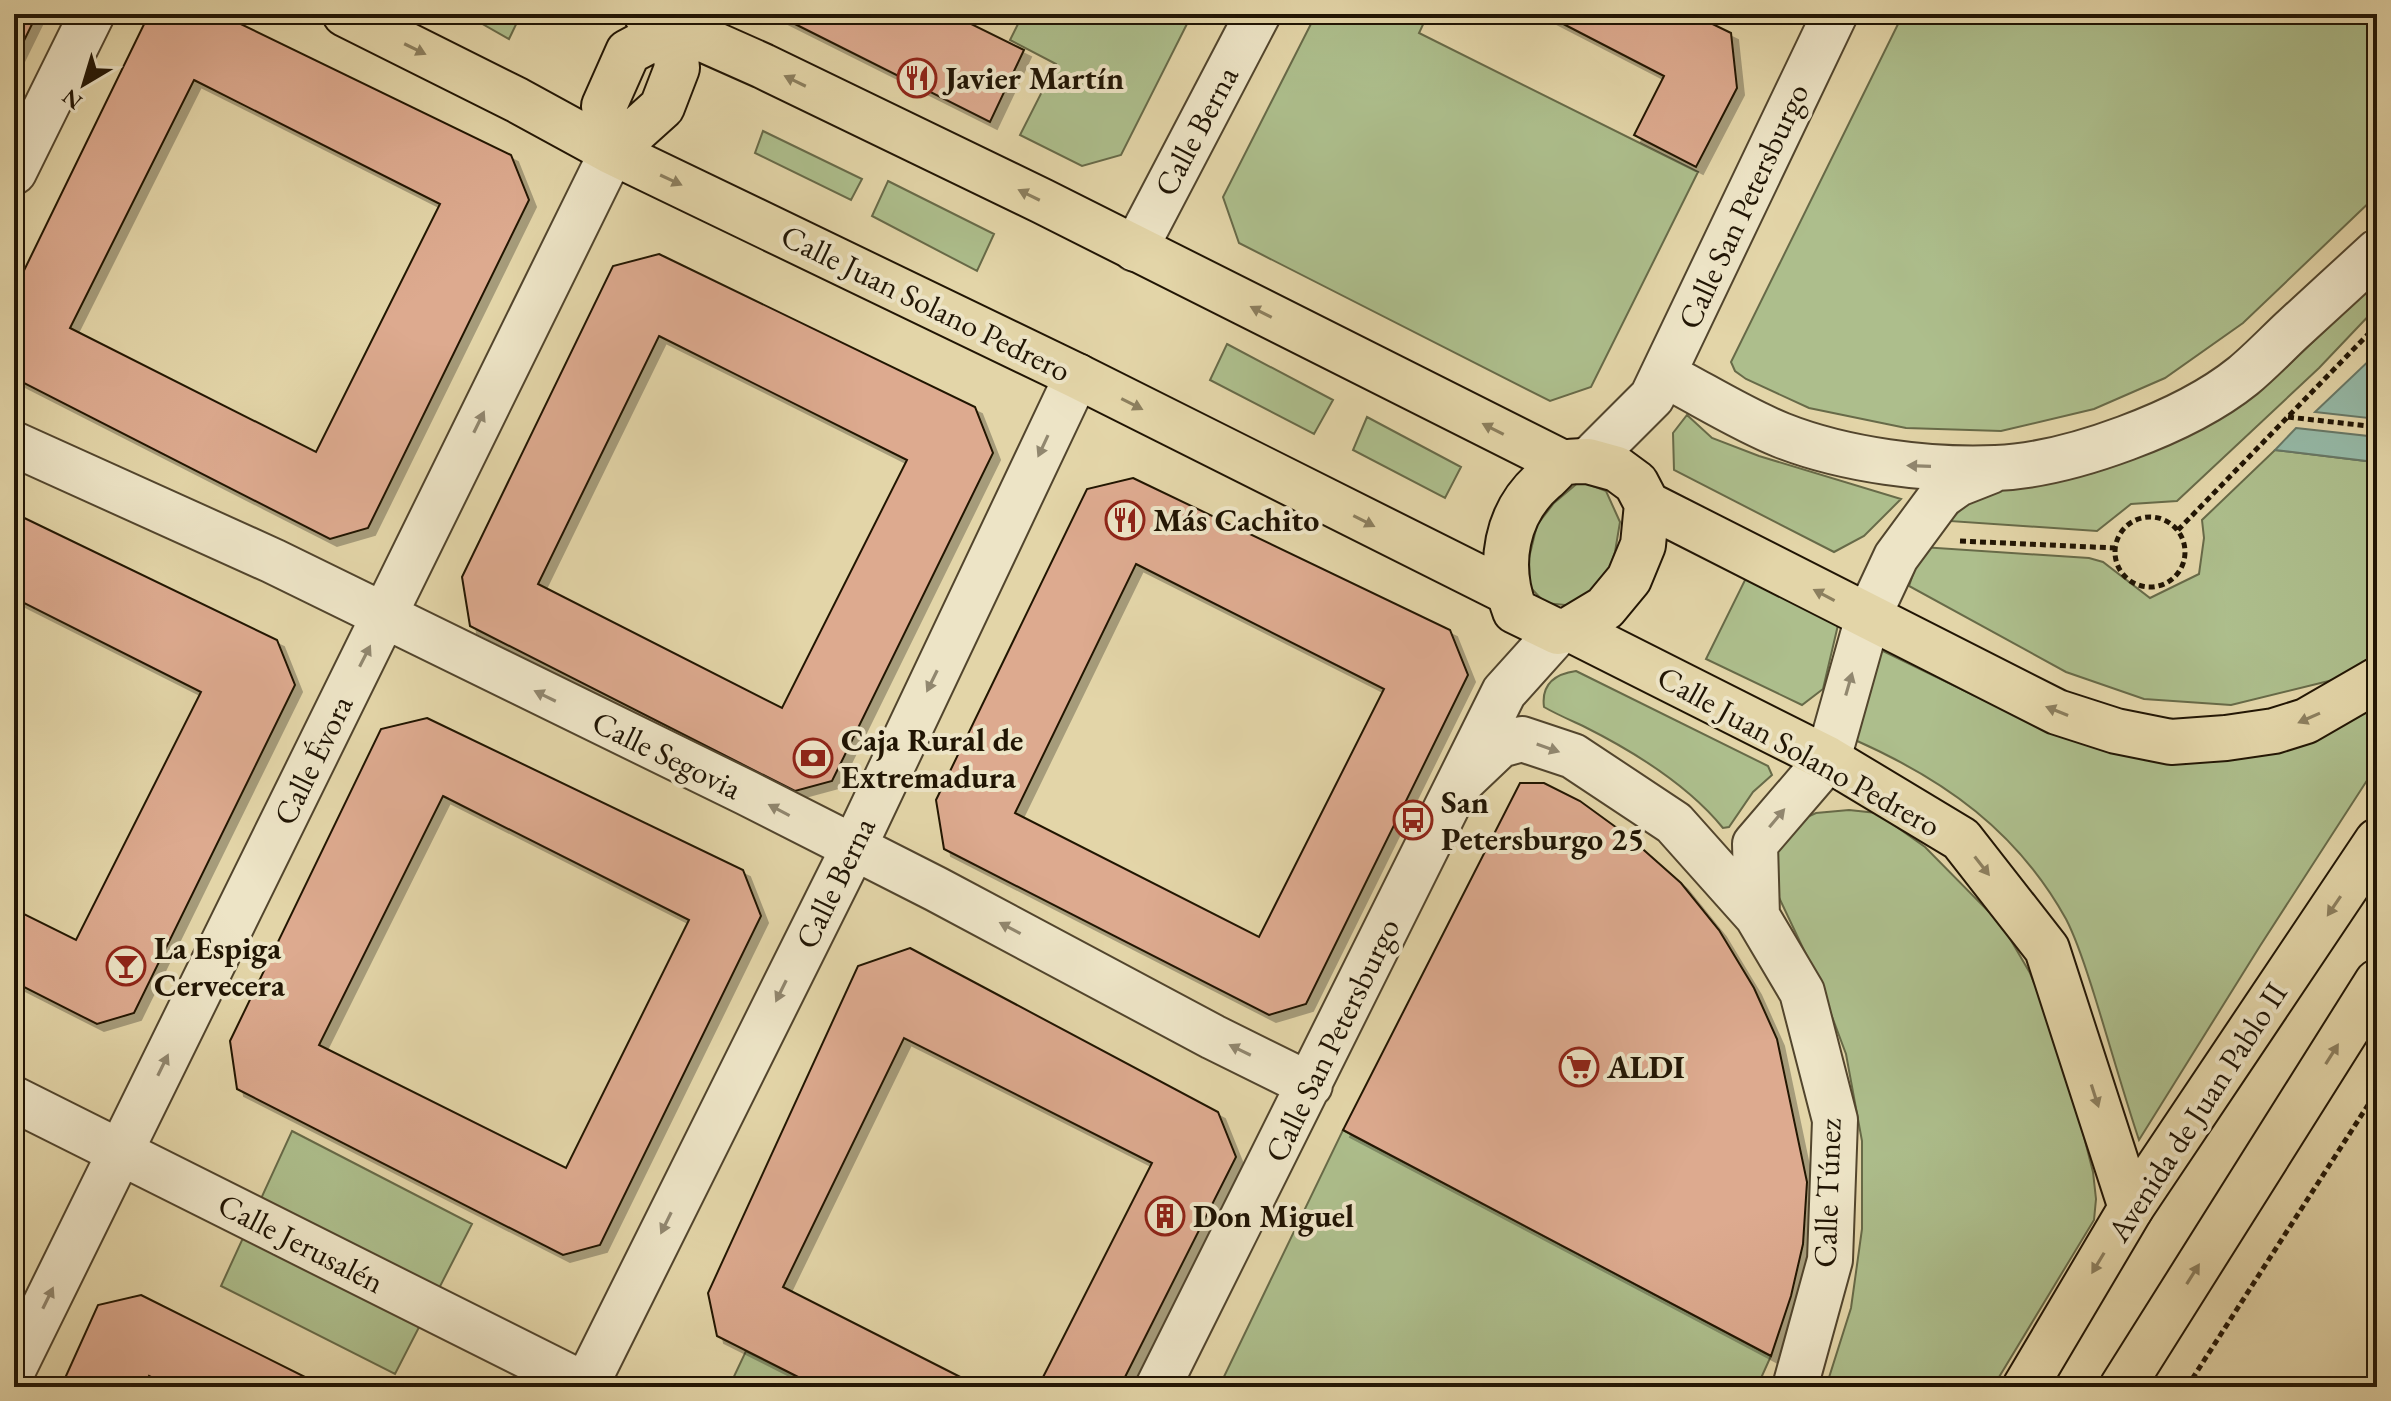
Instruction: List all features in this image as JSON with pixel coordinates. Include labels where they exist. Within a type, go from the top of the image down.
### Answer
[{"type":"main road","name":"Calle Juan Solano Pedrero","points":[[345,14],[517,100],[612,152],[1077,376],[1511,601]]},
{"type":"main road","name":"Calle Évora","points":[[612,152],[662,107],[677,68],[667,19]]},
{"type":"main road","points":[[667,19],[1576,462],[1617,469],[1641,494],[1868,617],[2057,712],[2116,731],[2171,742],[2226,738],[2285,728],[2306,721],[2377,680]]},
{"type":"main road","points":[[1576,462],[1538,485],[1514,518],[1505,556],[1511,601],[1564,630],[1605,608],[1629,579],[1643,545],[1641,494]]},
{"type":"main road","name":"Calle Juan Solano Pedrero","points":[[1564,630],[1828,759],[1961,839],[2047,949],[2131,1208]]},
{"type":"main road","name":"Avenida de Juan Pablo II","points":[[2025,1387],[2131,1208],[2377,841]]},
{"type":"main road","points":[[2122,1387],[2377,982]]},
{"type":"street","points":[[14,172],[92,14]]},
{"type":"street","name":"Calle Berna","points":[[1135,249],[1258,14]]},
{"type":"street","name":"Calle San Petersburgo","points":[[1641,494],[1657,385],[1830,16]]},
{"type":"street","name":"Calle Évora","points":[[14,1368],[612,152]]},
{"type":"street","points":[[1657,385],[1782,436],[1904,466],[1997,468],[2079,453],[2159,425],[2242,377],[2377,252]]},
{"type":"street","name":"Calle Berna","points":[[586,1387],[853,849],[1077,376]]},
{"type":"street","name":"Calle San Petersburgo","points":[[1576,462],[1657,385]]},
{"type":"street","name":"Calle Segovia","points":[[14,444],[273,561],[747,793],[1310,1085]]},
{"type":"street","points":[[1828,759],[1868,617],[1896,557],[1941,496],[1958,484],[1997,468]]},
{"type":"street","name":"Calle San Petersburgo","points":[[1504,692],[1511,601]]},
{"type":"street","name":"Calle San Petersburgo","points":[[1158,1387],[1504,692],[1564,630]]},
{"type":"street","name":"Calle Túnez","points":[[1460,783],[1500,745],[1522,739],[1573,756],[1674,823],[1757,916],[1802,992],[1835,1120],[1830,1260],[1795,1387]]},
{"type":"street","name":"Calle Túnez","points":[[1757,916],[1755,844],[1828,759]]},
{"type":"street","name":"Calle Jerusalén","points":[[14,1099],[586,1387]]},
{"type":"path","points":[[2178,530],[2377,325]]},
{"type":"path","points":[[2288,417],[2377,427]]},
{"type":"path","points":[[2140,517],[2162,518],[2184,539],[2185,561],[2165,584],[2144,587],[2125,577],[2119,569],[2115,548],[2123,529],[2140,517]]},
{"type":"path","points":[[1915,530],[1931,540],[2115,548]]},
{"type":"path","points":[[2187,1387],[2377,1091]]},
{"type":"shaded area","points":[[465,14],[521,14],[509,39]]},
{"type":"shaded area","points":[[1023,14],[1192,14],[1121,155],[1082,166],[1020,135],[1056,64],[1010,40]]},
{"type":"shaded area","points":[[1316,14],[1428,14],[1419,33],[1698,172],[1591,387],[1550,401],[1239,243],[1223,197]]},
{"type":"shaded area","points":[[1903,14],[2377,14],[2377,195],[2243,323],[2165,378],[2094,409],[2001,431],[1906,428],[1809,408],[1746,379],[1735,371],[1731,362]]},
{"type":"shaded area","points":[[763,131],[862,179],[851,200],[755,153]]},
{"type":"shaded area","points":[[888,181],[994,234],[977,271],[872,216]]},
{"type":"shaded area","points":[[2377,281],[2377,307],[2319,368],[2177,501],[2131,504],[2097,531],[1949,521],[1980,491],[2093,473],[2180,439],[2281,372]]},
{"type":"shaded area","points":[[1227,344],[1333,400],[1314,434],[1210,380]]},
{"type":"shaded area","points":[[2377,353],[2377,385],[2369,394],[2377,395],[2377,419],[2315,412]]},
{"type":"shaded area","points":[[1687,415],[1712,438],[1759,456],[1901,499],[1864,536],[1834,552],[1674,470],[1673,433]]},
{"type":"shaded area","points":[[1367,417],[1461,467],[1445,498],[1353,450]]},
{"type":"shaded area","points":[[2296,428],[2377,437],[2377,513],[2370,512],[2374,462],[2275,450]]},
{"type":"shaded area","points":[[2275,450],[2374,462],[2370,512],[2377,513],[2377,657],[2345,677],[2231,705],[2144,699],[2066,672],[1909,586],[1922,547],[2089,558],[2103,562],[2150,598],[2199,574],[2204,538],[2202,520]]},
{"type":"shaded area","points":[[1580,481],[1606,491],[1620,522],[1615,552],[1605,582],[1575,606],[1545,603],[1530,587],[1529,558],[1537,525],[1554,503]]},
{"type":"shaded area","points":[[1746,578],[1838,625],[1823,689],[1802,705],[1706,659]]},
{"type":"shaded area","points":[[1879,649],[2043,729],[2320,736],[2377,707],[2377,765],[2139,1140],[2078,946],[2047,888],[2001,834],[1976,812],[1919,772],[1855,740]]},
{"type":"shaded area","points":[[1576,671],[1768,766],[1772,775],[1753,792],[1729,827],[1723,828],[1693,797],[1659,770],[1602,736],[1544,707],[1547,686],[1556,678]]},
{"type":"shaded area","points":[[1849,810],[1877,813],[1925,847],[2002,925],[2030,973],[2061,1047],[2093,1172],[2096,1199],[2094,1220],[1993,1387],[1826,1387],[1851,1308],[1862,1229],[1862,1141],[1846,1054],[1819,982],[1774,887],[1778,841],[1794,823],[1816,813]]},
{"type":"shaded area","points":[[1343,1130],[1771,1356],[1757,1387],[1219,1387]]},
{"type":"shaded area","points":[[292,1131],[472,1224],[395,1374],[221,1286]]},
{"type":"shaded area","points":[[746,1351],[818,1387],[729,1387]]},
{"type":"building","points":[[14,14],[37,14],[14,61]]},
{"type":"building","points":[[149,14],[220,14],[511,155],[529,200],[368,528],[330,539],[14,378],[14,291]],"holes":[[[194,80],[440,204],[316,452],[70,328]]]},
{"type":"building","points":[[775,14],[951,14],[1024,50],[990,122]]},
{"type":"building","points":[[1544,14],[1692,14],[1731,33],[1737,88],[1696,167],[1634,135],[1664,76]]},
{"type":"building","points":[[659,254],[975,407],[993,453],[832,781],[795,791],[470,626],[462,577],[613,266]],"holes":[[[659,336],[907,460],[782,708],[538,584]]]},
{"type":"building","points":[[1133,478],[1450,630],[1468,675],[1306,1004],[1269,1015],[944,849],[936,800],[1087,489]],"holes":[[[1136,564],[1384,689],[1259,937],[1015,813]]]},
{"type":"building","points":[[14,513],[277,640],[295,685],[134,1013],[97,1024],[14,982],[14,909],[76,940],[201,692],[14,598]]},
{"type":"building","points":[[427,718],[743,870],[761,916],[600,1245],[563,1255],[237,1089],[230,1041],[381,729]],"holes":[[[443,796],[689,920],[566,1168],[319,1045]]]},
{"type":"building","name":"ALDI","points":[[1520,783],[1544,783],[1580,801],[1628,836],[1681,883],[1719,930],[1754,988],[1777,1039],[1807,1182],[1803,1244],[1791,1296],[1771,1356],[1343,1130]]},
{"type":"building","name":"Don Miguel","points":[[910,948],[1218,1112],[1236,1157],[1120,1387],[1038,1387],[1152,1163],[904,1038],[783,1287],[980,1387],[818,1387],[717,1336],[708,1293],[858,966]]},
{"type":"building","points":[[141,1295],[325,1387],[170,1387],[149,1376],[144,1387],[61,1387],[98,1305]]},
{"type":"place","name":"Javier Martín","points":[[917,78]]},
{"type":"place","name":"Más Cachito","points":[[1125,520]]},
{"type":"place","name":"Caja Rural de Extremadura","points":[[813,758]]},
{"type":"place","name":"San Petersburgo 25","points":[[1413,820]]},
{"type":"place","name":"La Espiga Cervecera","points":[[126,966]]},
{"type":"place","name":"ALDI","points":[[1579,1067]]},
{"type":"place","name":"Don Miguel","points":[[1165,1216]]}]
